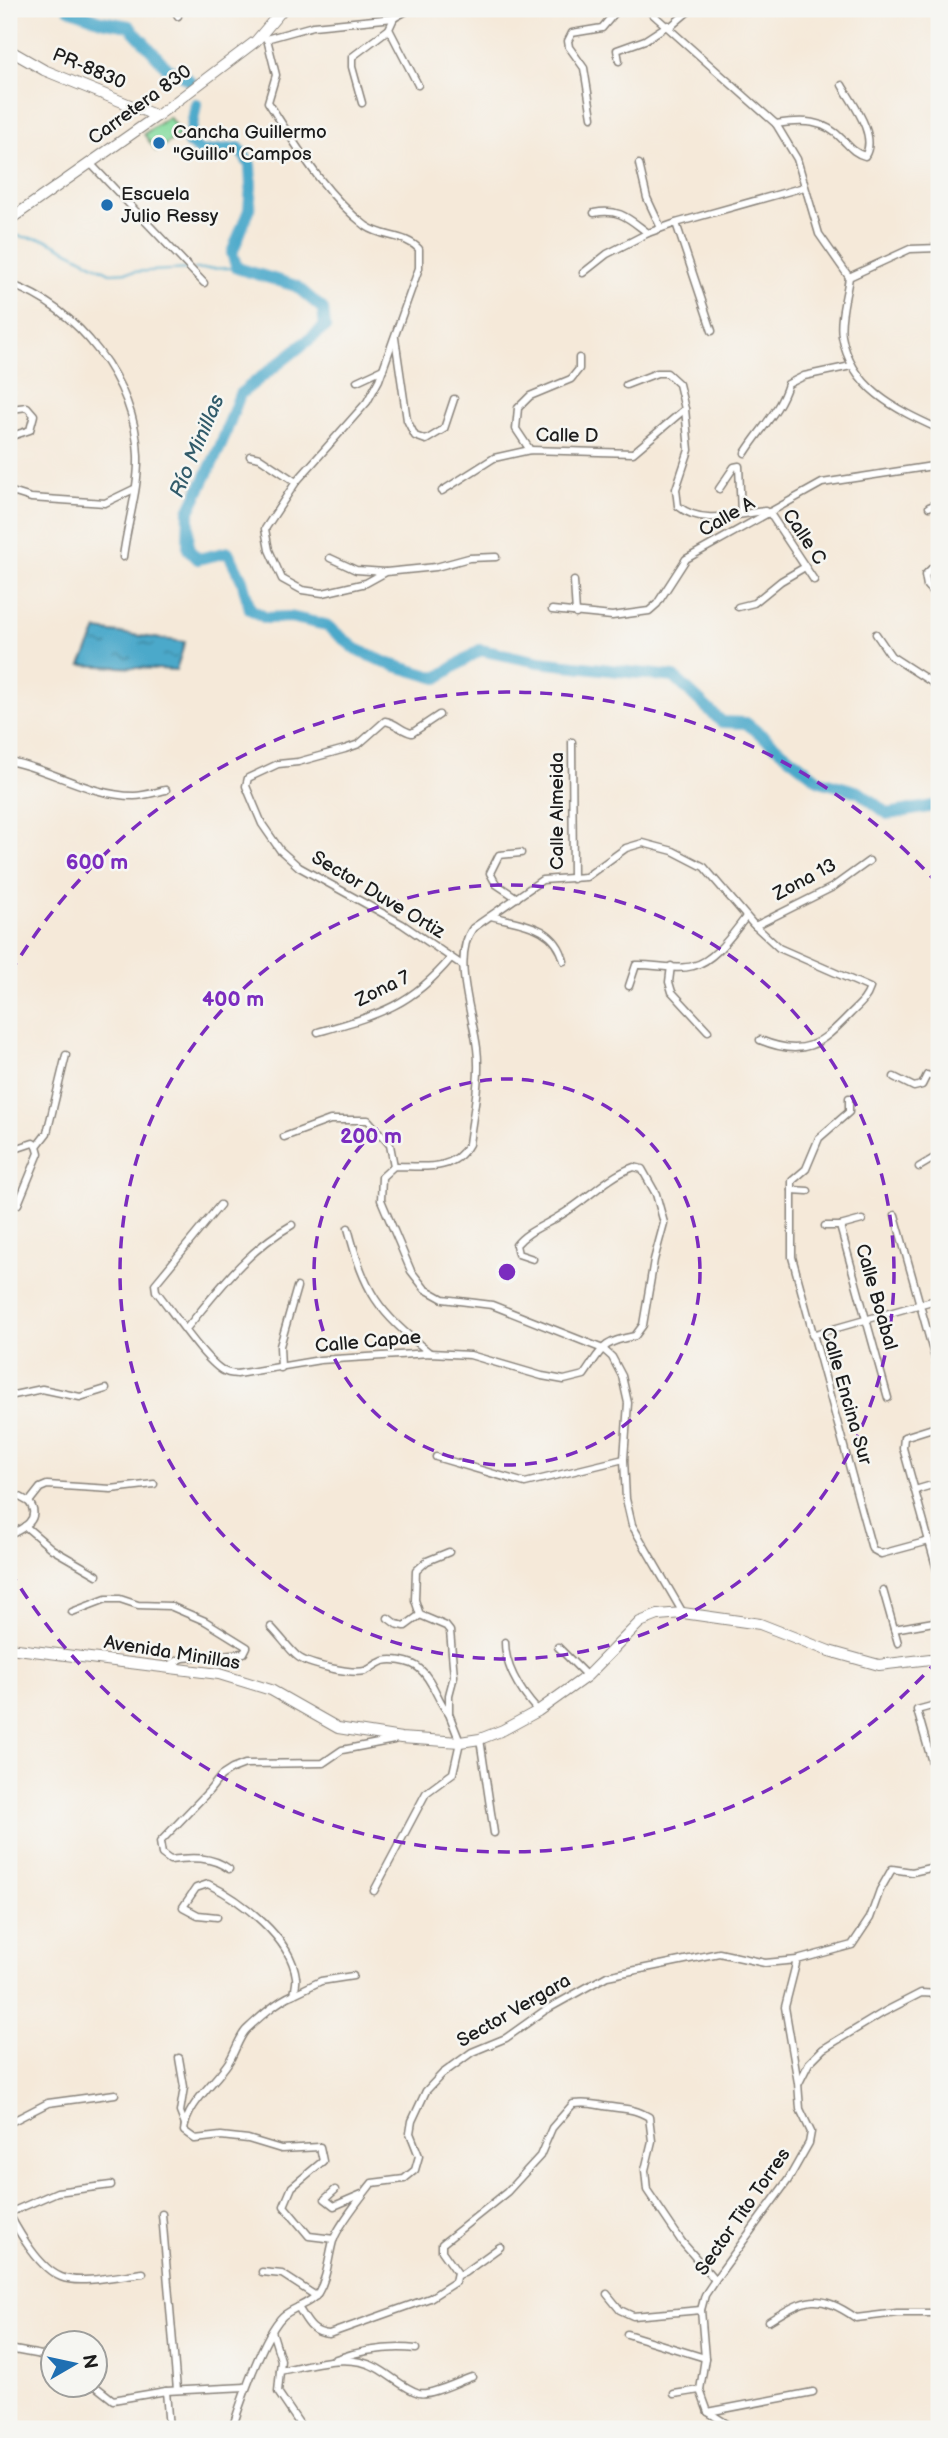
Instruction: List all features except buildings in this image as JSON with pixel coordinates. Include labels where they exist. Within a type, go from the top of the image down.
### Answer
[{"type":"street","name":"Carretera 830","points":[[9,220],[157,116],[256,41],[283,9]]},
{"type":"street","points":[[256,41],[313,26],[394,18],[410,9]]},
{"type":"street","points":[[593,117],[584,68],[569,47],[568,41],[572,33],[602,27],[618,9]]},
{"type":"street","points":[[647,9],[776,124],[797,159],[819,234],[849,276],[842,334],[852,366],[867,386],[901,412],[939,429]]},
{"type":"street","points":[[619,61],[617,50],[645,40],[691,9]]},
{"type":"street","points":[[362,103],[352,67],[352,57],[389,29],[394,18]]},
{"type":"street","points":[[389,29],[418,85]]},
{"type":"street","points":[[267,38],[276,75],[268,102],[305,159],[336,198],[367,226],[383,235],[410,240],[419,249],[419,268],[383,369],[367,402],[296,482],[265,529],[269,550],[282,579],[302,590],[323,593],[366,583],[386,572]]},
{"type":"street","name":"PR-8830","points":[[9,50],[44,70],[157,116]]},
{"type":"street","points":[[776,124],[799,120],[822,124],[840,136],[856,153],[865,156],[869,149],[868,133],[842,85]]},
{"type":"street","points":[[90,163],[204,284]]},
{"type":"street","points":[[639,164],[647,198],[661,228]]},
{"type":"street","points":[[583,273],[607,254],[648,233],[804,187]]},
{"type":"street","points":[[594,213],[618,212],[648,233]]},
{"type":"street","points":[[676,223],[712,331]]},
{"type":"street","points":[[849,276],[909,249],[939,248]]},
{"type":"street","points":[[9,284],[24,289],[71,321],[104,356],[123,391],[136,432],[138,458],[123,557]]},
{"type":"street","points":[[394,337],[407,420],[415,436],[426,440],[444,429],[454,399]]},
{"type":"street","points":[[530,450],[516,429],[517,408],[530,397],[571,379],[579,369],[579,358]]},
{"type":"street","points":[[745,453],[782,402],[788,384],[804,376],[852,366]]},
{"type":"street","points":[[358,381],[383,369]]},
{"type":"street","points":[[626,385],[657,373],[667,373],[678,384],[685,409],[689,450],[676,489],[678,506],[688,514],[704,518],[769,511]]},
{"type":"street","points":[[9,433],[15,435],[30,430],[34,415],[27,407],[10,409]]},
{"type":"street","name":"Calle D","points":[[442,491],[494,458],[530,450],[634,453],[685,409]]},
{"type":"street","points":[[250,456],[260,458],[296,482]]},
{"type":"street","points":[[719,488],[731,470],[736,465],[739,466],[741,514]]},
{"type":"street","name":"Calle A","points":[[552,610],[612,617],[649,611],[657,604],[686,559],[822,483],[939,465]]},
{"type":"street","points":[[12,492],[31,498],[105,503],[134,489]]},
{"type":"street","points":[[929,507],[939,503]]},
{"type":"street","name":"Calle C","points":[[769,511],[814,580]]},
{"type":"street","points":[[330,558],[356,570],[386,572],[436,567],[469,558],[496,557]]},
{"type":"street","points":[[936,564],[925,575],[927,586],[939,599]]},
{"type":"street","points":[[738,607],[754,603],[781,581],[805,567]]},
{"type":"street","points":[[574,581],[576,614]]},
{"type":"street","points":[[876,634],[891,656],[939,687]]},
{"type":"street","name":"Sector Duve Ortiz","points":[[439,715],[412,733],[403,732],[395,723],[385,721],[359,744],[300,761],[278,764],[248,778],[246,786],[262,824],[280,850],[299,867],[402,923],[462,965]]},
{"type":"street","name":"Calle Almeida","points":[[572,742],[573,879]]},
{"type":"street","points":[[9,761],[30,765],[98,790],[134,796],[166,790]]},
{"type":"street","points":[[682,1613],[632,1525],[626,1499],[624,1459],[628,1403],[622,1376],[612,1357],[603,1349],[492,1305],[443,1299],[425,1289],[411,1270],[381,1200],[382,1177],[394,1166],[442,1166],[462,1157],[470,1144],[477,1049],[462,965],[465,938],[473,928],[542,880],[586,877],[626,848],[643,843],[673,851],[704,867],[746,917],[779,948],[870,988],[867,998],[835,1031],[817,1044],[779,1048],[760,1040]]},
{"type":"street","points":[[517,898],[496,884],[490,873],[499,855],[520,853]]},
{"type":"street","name":"Zona 13","points":[[755,926],[833,887],[869,861]]},
{"type":"street","points":[[491,916],[545,931],[561,951],[564,961]]},
{"type":"street","points":[[629,986],[636,965],[693,967],[705,960],[726,942],[746,917]]},
{"type":"street","name":"Zona 7","points":[[318,1032],[369,1017],[407,1000],[428,984],[451,957]]},
{"type":"street","points":[[671,967],[669,982],[673,992],[708,1031]]},
{"type":"street","points":[[37,1146],[47,1133],[66,1055]]},
{"type":"street","points":[[894,1077],[915,1087],[922,1085],[927,1075],[939,1079]]},
{"type":"street","points":[[808,1191],[792,1191],[792,1181],[806,1169],[819,1138],[849,1112],[849,1098]]},
{"type":"street","points":[[284,1137],[330,1120],[368,1120],[390,1145],[394,1166]]},
{"type":"street","points":[[9,1151],[33,1143],[39,1153],[18,1203]]},
{"type":"street","points":[[919,1167],[939,1155]]},
{"type":"street","points":[[533,1259],[518,1254],[516,1245],[522,1237],[563,1214],[619,1172],[634,1167],[642,1169],[656,1194],[664,1223],[654,1261],[643,1325],[635,1336],[612,1340],[603,1349]]},
{"type":"street","name":"Calle Encina Sur","points":[[792,1191],[792,1257],[872,1549],[881,1554],[929,1541]]},
{"type":"street","name":"Calle Capae","points":[[219,1205],[155,1284],[156,1290],[186,1329],[225,1372],[237,1374],[320,1360],[430,1353],[470,1355],[542,1376],[568,1380],[584,1375],[603,1349]]},
{"type":"street","points":[[895,1216],[939,1373]]},
{"type":"street","name":"Calle Boabal","points":[[862,1220],[839,1226],[888,1398]]},
{"type":"street","points":[[186,1329],[239,1264],[273,1235],[292,1225]]},
{"type":"street","points":[[825,1226],[839,1226]]},
{"type":"street","points":[[348,1228],[358,1267],[376,1303],[397,1326],[430,1353]]},
{"type":"street","points":[[281,1368],[280,1346],[297,1287]]},
{"type":"street","points":[[812,1335],[939,1299]]},
{"type":"street","points":[[9,1396],[42,1389],[80,1397],[106,1389]]},
{"type":"street","points":[[939,1426],[904,1437],[903,1448],[939,1577]]},
{"type":"street","points":[[436,1457],[525,1483],[624,1459]]},
{"type":"street","points":[[915,1490],[939,1483]]},
{"type":"street","points":[[29,1502],[40,1488],[47,1485],[111,1489],[154,1484]]},
{"type":"street","points":[[9,1491],[29,1502],[34,1508],[34,1518],[25,1527],[9,1535]]},
{"type":"street","points":[[25,1527],[62,1556],[97,1575]]},
{"type":"street","points":[[449,1552],[427,1561],[416,1572],[415,1600],[420,1615],[446,1626],[450,1631],[454,1676],[449,1695],[449,1714]]},
{"type":"street","points":[[883,1590],[898,1643]]},
{"type":"street","points":[[72,1612],[106,1599],[120,1599],[138,1605],[170,1606],[205,1621],[247,1647],[244,1653],[183,1658],[165,1667]]},
{"type":"street","name":"Avenida Minillas","points":[[9,1648],[219,1674],[271,1690],[338,1728],[401,1738],[460,1742],[480,1739],[513,1726],[538,1711],[587,1675],[640,1622],[658,1615],[682,1613],[760,1624],[829,1651],[879,1665],[939,1658]]},
{"type":"street","points":[[388,1618],[405,1626],[420,1615]]},
{"type":"street","points":[[894,1629],[939,1621]]},
{"type":"street","points":[[271,1628],[297,1656],[320,1665],[364,1671],[383,1661],[396,1661],[420,1668],[440,1704],[449,1714],[460,1742],[453,1773],[426,1793],[374,1891]]},
{"type":"street","points":[[505,1642],[505,1657],[524,1696],[538,1711]]},
{"type":"street","points":[[558,1647],[587,1675]]},
{"type":"street","points":[[939,1703],[917,1710],[939,1787]]},
{"type":"street","points":[[229,1869],[209,1859],[190,1857],[170,1860],[162,1854],[160,1842],[221,1776],[245,1765],[323,1763],[342,1750],[401,1738]]},
{"type":"street","points":[[480,1739],[494,1833]]},
{"type":"street","name":"Sector Vergara","points":[[364,2193],[372,2183],[404,2179],[415,2170],[419,2156],[410,2133],[412,2121],[426,2091],[442,2074],[472,2052],[506,2038],[544,2011],[607,1976],[719,1953],[765,1962],[797,1960],[852,1945],[870,1918],[880,1890],[892,1869],[912,1872],[939,1866]]},
{"type":"street","points":[[217,1917],[198,1915],[183,1907],[196,1888],[208,1884],[225,1892],[272,1931],[290,1960],[297,1978],[294,1994]]},
{"type":"street","name":"Sector Tito Torres","points":[[708,2412],[700,2390],[705,2358],[701,2311],[705,2295],[789,2180],[809,2143],[811,2132],[800,2109],[785,2007],[797,1960]]},
{"type":"street","points":[[334,2239],[309,2236],[284,2206],[292,2187],[323,2161],[320,2147],[281,2149],[248,2139],[221,2136],[195,2139],[184,2132],[185,2125],[203,2093],[229,2062],[244,2032],[285,1998],[321,1981],[353,1976]]},
{"type":"street","points":[[798,2083],[809,2063],[823,2049],[921,1993],[939,1994]]},
{"type":"street","points":[[179,2058],[184,2087],[180,2112],[185,2125]]},
{"type":"street","points":[[9,2123],[48,2103],[115,2094]]},
{"type":"street","points":[[298,2307],[311,2328],[319,2334],[329,2334],[430,2298],[455,2282],[457,2275],[442,2251],[442,2244],[508,2192],[540,2156],[552,2127],[573,2104],[592,2102],[633,2109],[649,2117],[652,2141],[645,2170],[647,2190],[682,2242],[715,2280]]},
{"type":"street","points":[[111,2185],[57,2192],[9,2214],[25,2242],[48,2269],[62,2277],[78,2280],[143,2273]]},
{"type":"street","points":[[335,2190],[325,2199],[334,2206],[364,2193]]},
{"type":"street","points":[[232,2429],[246,2388],[272,2331],[282,2316],[316,2296],[327,2275],[334,2239],[364,2193]]},
{"type":"street","points":[[162,2214],[177,2390]]},
{"type":"street","points":[[457,2275],[464,2273],[500,2247]]},
{"type":"street","points":[[262,2272],[282,2274],[316,2296]]},
{"type":"street","points":[[607,2294],[620,2310],[633,2316],[701,2311]]},
{"type":"street","points":[[769,2321],[795,2304],[811,2300],[835,2304],[856,2318],[897,2313],[939,2313]]},
{"type":"street","points":[[272,2331],[281,2360],[278,2392],[303,2429]]},
{"type":"street","points":[[627,2333],[705,2358]]},
{"type":"street","points":[[280,2371],[329,2361],[362,2350],[396,2347],[416,2349]]},
{"type":"street","points":[[9,2349],[38,2354]]},
{"type":"street","points":[[329,2361],[361,2362],[374,2366],[418,2393],[430,2392],[471,2377]]},
{"type":"street","points":[[108,2396],[113,2400],[177,2390],[246,2388]]},
{"type":"street","points":[[674,2394],[700,2390]]},
{"type":"street","points":[[166,2391],[169,2429]]},
{"type":"street","points":[[708,2412],[813,2392]]},
{"type":"street","points":[[708,2412],[735,2429]]},
{"type":"green space","name":"Cancha Guillermo \"Guillo\" Campos","points":[[169,117],[181,134],[156,151],[144,134]]},
{"type":"water","points":[[97,630],[185,642],[176,670],[81,665]]},
{"type":"waterway","name":"Río Minillas","points":[[69,9],[101,21],[129,26],[168,69],[190,81]]},
{"type":"waterway","name":"Río Minillas","points":[[196,104],[189,143],[202,152],[239,148],[250,165],[249,210],[232,253],[237,268],[296,286],[323,309],[325,327],[240,394],[221,445],[189,511],[188,549],[198,559],[228,552],[242,580],[250,609],[266,618],[290,617],[326,625],[356,649],[386,663],[437,678],[480,650],[539,662],[674,677],[722,722],[746,723],[820,781],[859,792],[888,814],[939,805]]},
{"type":"waterway","points":[[9,228],[16,236],[47,240],[110,273],[189,269]]},
{"type":"waterway","points":[[194,269],[237,268]]},
{"type":"place","name":"Cancha Guillermo \"Guillo\" Campos","points":[[159,143]]},
{"type":"place","name":"Escuela Julio Ressy","points":[[107,205]]}]
